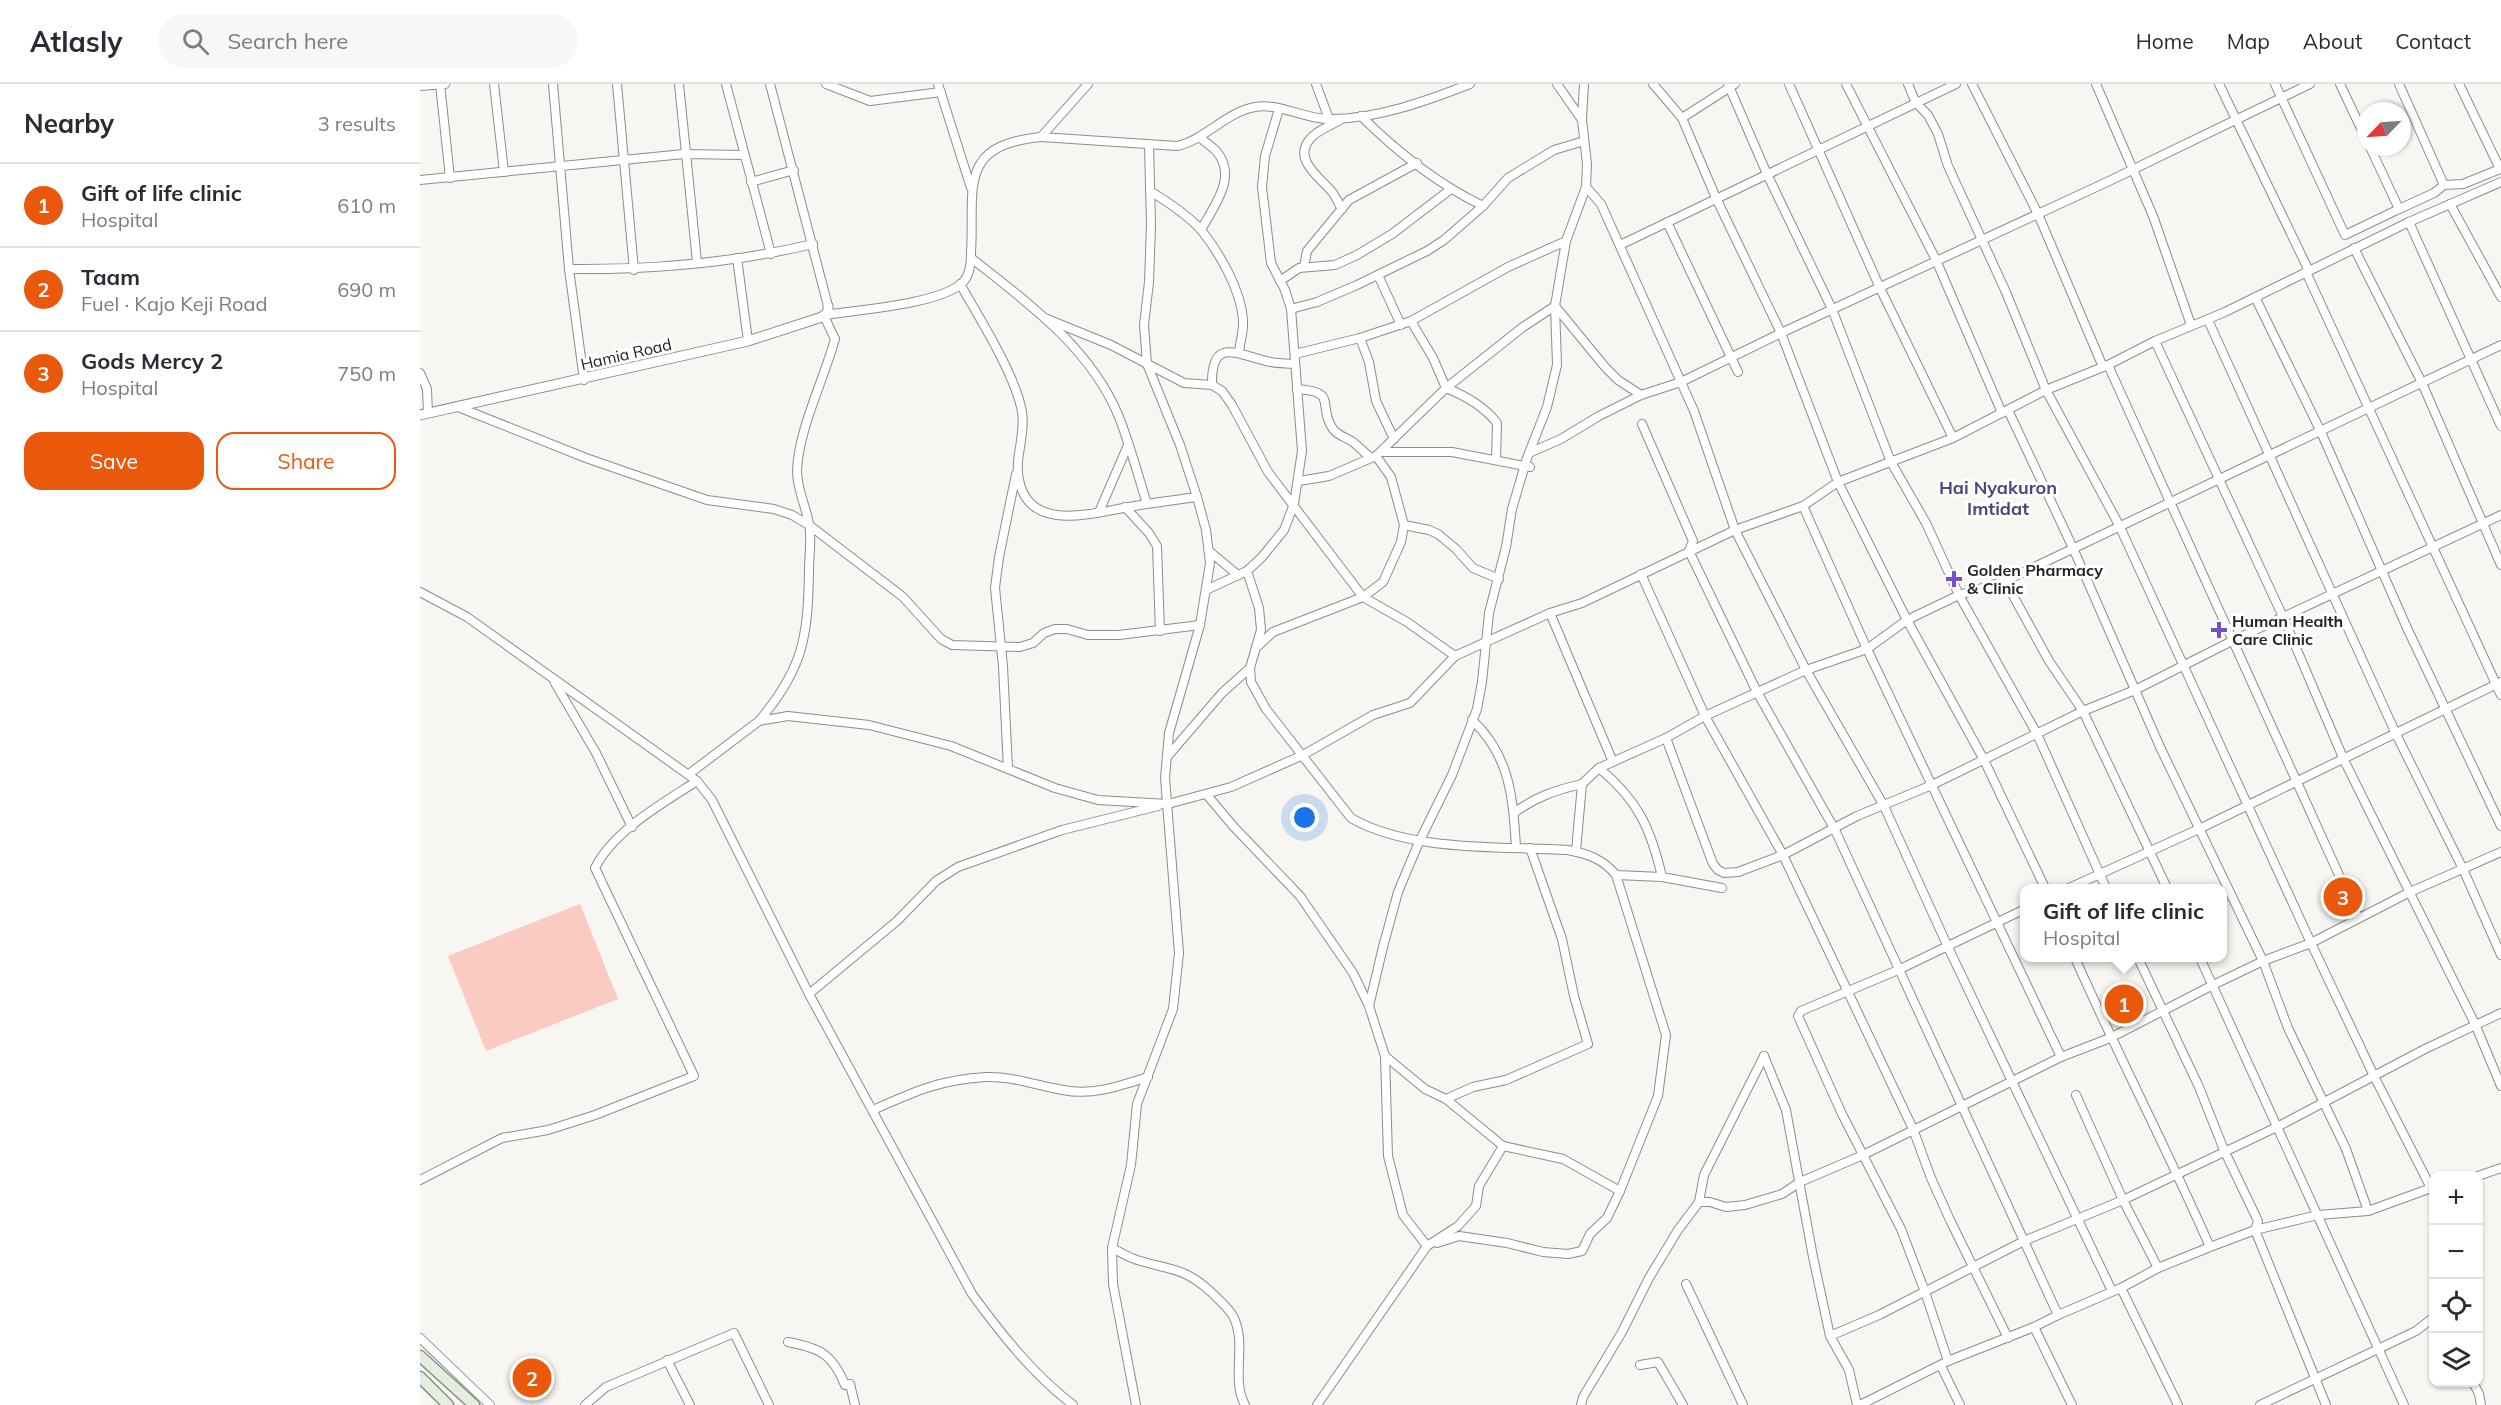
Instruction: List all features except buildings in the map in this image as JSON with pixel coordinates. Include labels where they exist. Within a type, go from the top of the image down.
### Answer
[{"type":"main road","points":[[420,1356],[474,1405]]},
{"type":"main road","points":[[420,1377],[448,1405]]},
{"type":"street","points":[[420,86],[442,84],[450,178]]},
{"type":"street","points":[[494,84],[504,172]]},
{"type":"street","points":[[553,84],[569,269],[584,380]]},
{"type":"street","points":[[616,84],[634,270]]},
{"type":"street","points":[[679,84],[684,154],[697,262]]},
{"type":"street","points":[[726,84],[771,254]]},
{"type":"street","points":[[689,774],[759,722],[778,698],[791,678],[802,648],[808,609],[809,525],[799,491],[797,471],[807,428],[835,339],[826,312],[813,243],[770,84]]},
{"type":"street","points":[[826,84],[870,101],[940,88],[971,189]]},
{"type":"street","points":[[1041,137],[1088,84]]},
{"type":"street","points":[[1316,84],[1329,119]]},
{"type":"street","points":[[826,312],[938,297],[960,285],[971,266],[971,189],[975,173],[990,154],[1018,139],[1041,137],[1177,146],[1199,137],[1244,110],[1267,107],[1315,118],[1344,118],[1430,100],[1470,84]]},
{"type":"street","points":[[1557,84],[1582,120]]},
{"type":"street","points":[[1369,1006],[1398,892],[1419,842],[1452,775],[1480,696],[1489,613],[1499,579],[1512,509],[1529,453],[1547,407],[1557,365],[1555,306],[1566,242],[1586,187],[1582,120],[1584,84]]},
{"type":"street","points":[[1653,84],[1682,118],[1716,198],[1781,333],[1838,482],[1907,620],[1984,760],[2043,884]]},
{"type":"street","points":[[1788,84],[1880,288],[1953,438]]},
{"type":"street","points":[[1846,84],[1936,260],[2005,411],[2073,548],[2135,690],[2226,884]]},
{"type":"street","points":[[1908,84],[1916,103],[1928,115],[1938,134],[1947,166],[2005,290],[2046,390],[2119,525],[2183,668],[2374,1076],[2429,1184]]},
{"type":"street","points":[[1620,245],[1956,84]]},
{"type":"street","points":[[1972,84],[2038,214],[2106,366],[2172,501],[2358,917]]},
{"type":"street","points":[[2096,84],[2153,216],[2192,325]]},
{"type":"street","points":[[2219,84],[2307,272],[2367,408],[2498,683],[2501,695]]},
{"type":"street","points":[[2275,84],[2345,235],[2434,193],[2444,185],[2463,184],[2500,168],[2459,84]]},
{"type":"street","points":[[1529,453],[1561,439],[1599,416],[1641,395],[1681,382],[2310,84]]},
{"type":"street","points":[[2340,84],[2357,121]]},
{"type":"street","points":[[2399,84],[2444,185]]},
{"type":"street","points":[[1682,118],[1731,85],[1767,174],[1832,309],[1891,462],[1926,523],[1959,595],[2037,734],[2104,884]]},
{"type":"street","points":[[1206,590],[1246,571],[1262,557],[1284,530],[1294,504],[1299,481],[1302,451],[1291,309],[1281,281],[1271,263],[1262,187],[1265,156],[1279,109]]},
{"type":"street","points":[[1361,116],[1378,133],[1451,189],[1483,206]]},
{"type":"street","points":[[1342,209],[1332,192],[1311,171],[1305,159],[1306,145],[1311,137],[1344,118]]},
{"type":"street","points":[[1199,137],[1217,152],[1224,165],[1225,182],[1201,230]]},
{"type":"street","points":[[1291,309],[1317,302],[1378,275],[1444,240],[1483,206],[1508,178],[1554,150],[1584,141]]},
{"type":"street","points":[[1136,1405],[1113,1284],[1112,1248],[1131,1165],[1137,1104],[1173,1009],[1179,953],[1165,778],[1169,733],[1200,625],[1210,563],[1206,530],[1197,497],[1180,445],[1147,364],[1144,325],[1149,282],[1149,145]]},
{"type":"street","points":[[420,180],[684,154],[744,155]]},
{"type":"street","points":[[2374,156],[2399,209]]},
{"type":"street","points":[[1304,267],[1307,251],[1349,200],[1416,163]]},
{"type":"street","points":[[751,182],[794,170]]},
{"type":"street","points":[[809,994],[897,921],[936,881],[958,867],[1062,830],[1207,795],[1231,787],[1303,755],[1373,715],[1410,703],[1455,656],[1486,641],[1550,613],[1582,603],[1735,530],[1803,506],[1838,482],[1953,438],[2046,390],[2208,320],[2409,222],[2501,182]]},
{"type":"street","points":[[1586,187],[1601,204],[1694,411],[1735,530],[1806,670],[1884,806],[1947,945],[2112,1291]]},
{"type":"street","points":[[1281,281],[1304,267],[1335,265],[1357,255],[1392,234],[1451,189]]},
{"type":"street","points":[[1150,191],[1171,204],[1201,230],[1218,255],[1240,301],[1244,321],[1239,352]]},
{"type":"street","points":[[2450,204],[2501,297]]},
{"type":"street","points":[[1667,222],[1738,372]]},
{"type":"street","points":[[2409,222],[2501,426]]},
{"type":"street","points":[[1295,354],[1360,338],[1411,321],[1508,267],[1566,242]]},
{"type":"street","points":[[569,269],[634,270],[771,254],[813,243]]},
{"type":"street","points":[[2354,248],[2422,382],[2501,565]]},
{"type":"street","points":[[737,258],[748,341]]},
{"type":"street","points":[[971,258],[1047,319],[1067,338],[1095,375],[1118,415],[1147,504]]},
{"type":"street","points":[[1378,275],[1401,325]]},
{"type":"street","points":[[960,285],[1011,380],[1022,412],[1023,433],[1018,467],[996,572],[996,605],[1003,666],[1008,769]]},
{"type":"street","points":[[2255,297],[2321,432],[2382,570],[2501,826]]},
{"type":"street","points":[[1299,481],[1329,476],[1376,455],[1446,388],[1523,327],[1555,306]]},
{"type":"street","points":[[1555,306],[1605,367],[1618,380],[1641,395]]},
{"type":"street","name":"Hamia Road","points":[[424,414],[584,380],[748,341],[826,312]]},
{"type":"street","points":[[1047,319],[1111,345],[1184,382],[1212,385],[1222,391],[1268,472],[1363,597],[1407,622],[1455,656]]},
{"type":"street","points":[[2208,320],[2396,734],[2463,869],[2501,955]]},
{"type":"street","points":[[1411,321],[1433,358],[1446,388],[1463,394],[1490,414],[1497,423],[1496,459]]},
{"type":"street","points":[[1360,338],[1369,362],[1376,401],[1394,440]]},
{"type":"street","points":[[2155,341],[2283,617],[2344,760],[2475,1024],[2501,1086]]},
{"type":"street","points":[[1514,813],[1529,801],[1544,794],[1581,784],[1599,768],[1666,738],[1705,716],[1806,670],[1867,649],[1907,620],[1959,595],[2006,581],[2219,477],[2270,457],[2470,358],[2501,345]]},
{"type":"street","points":[[1212,385],[1212,371],[1218,355],[1228,351],[1239,352],[1272,363],[1295,364]]},
{"type":"street","points":[[420,373],[427,389],[424,414]]},
{"type":"street","points":[[1258,646],[1273,632],[1363,597],[1383,582],[1401,542],[1404,525],[1391,477],[1376,455],[1338,435],[1331,427],[1323,396],[1319,392],[1296,389]]},
{"type":"street","points":[[458,407],[586,458],[707,500],[774,509],[809,525],[903,597],[946,643],[952,645],[1026,646],[1044,633],[1055,629],[1067,629],[1088,635],[1119,635],[1200,625]]},
{"type":"street","points":[[1642,424],[1693,541],[1689,551],[1757,692],[1834,830],[2058,1315]]},
{"type":"street","points":[[1098,512],[1128,446]]},
{"type":"street","points":[[1376,455],[1430,450],[1496,459],[1530,467]]},
{"type":"street","points":[[1018,467],[1021,489],[1028,501],[1042,512],[1056,516],[1077,516],[1197,497]]},
{"type":"street","points":[[1803,506],[1867,649],[2061,1058]]},
{"type":"street","points":[[1125,507],[1149,533],[1157,546],[1160,631]]},
{"type":"street","points":[[1666,738],[1713,864],[1724,873],[1738,872],[1783,855],[1857,816],[1932,785],[2083,711],[2183,668],[2234,640],[2501,515]]},
{"type":"street","points":[[1404,525],[1438,534],[1473,568],[1499,579]]},
{"type":"street","points":[[1209,552],[1238,575]]},
{"type":"street","points":[[1246,571],[1259,608],[1261,630],[1250,668],[1251,682],[1257,695],[1351,818],[1368,828],[1419,842],[1576,851],[1608,864],[1616,875],[1666,1035],[1658,1096],[1607,1218],[1590,1234],[1582,1251],[1568,1254],[1543,1252],[1508,1243],[1459,1236],[1427,1246]]},
{"type":"street","points":[[1641,574],[1705,716],[1783,855],[1913,1129],[1931,1178],[2008,1338]]},
{"type":"street","points":[[2006,581],[2049,661],[2083,711],[2165,884]]},
{"type":"street","points":[[420,592],[467,617],[697,781],[712,800],[809,994],[972,1294],[1047,1386],[1073,1405]]},
{"type":"street","points":[[1550,613],[1613,762]]},
{"type":"street","points":[[1167,757],[1222,693],[1250,668]]},
{"type":"street","points":[[554,679],[596,753],[632,827]]},
{"type":"street","points":[[2077,884],[2199,829],[2296,780],[2344,760],[2498,683]]},
{"type":"street","points":[[759,722],[788,716],[869,725],[951,746],[1055,788],[1098,800],[1168,804]]},
{"type":"street","points":[[1473,720],[1488,735],[1499,754],[1514,813],[1516,847]]},
{"type":"street","points":[[1599,768],[1616,782],[1636,806],[1656,852],[1662,877]]},
{"type":"street","points":[[420,1180],[502,1138],[548,1130],[596,1115],[694,1076],[595,868],[600,858],[632,827],[654,809],[697,781]]},
{"type":"street","points":[[1576,851],[1581,784]]},
{"type":"street","points":[[1207,795],[1233,826],[1300,896],[1353,974],[1369,1006],[1385,1056],[1388,1156],[1403,1215],[1427,1246]]},
{"type":"street","points":[[1446,1099],[1473,1087],[1506,1080],[1588,1044],[1574,996],[1562,939],[1530,848]]},
{"type":"street","points":[[1699,1202],[1710,1202],[1726,1207],[1745,1205],[1782,1194],[1800,1182],[1863,1155],[2061,1058],[2110,1038],[2263,961],[2312,944],[2358,917],[2501,852]]},
{"type":"street","points":[[1616,875],[1662,877],[1722,888]]},
{"type":"street","points":[[2227,887],[2263,961],[2288,1028],[2346,1149],[2368,1211]]},
{"type":"street","points":[[1960,1405],[1945,1363],[1925,1292],[1901,1229],[1863,1155],[1798,1016],[1802,1011],[1898,970],[2020,911]]},
{"type":"street","points":[[2077,962],[2110,1038],[2178,1173],[2210,1247]]},
{"type":"street","points":[[2140,962],[2258,1221],[2255,1230],[2326,1405]]},
{"type":"street","points":[[2202,962],[2404,1405]]},
{"type":"street","points":[[1830,1336],[1925,1292],[2024,1241],[2123,1200],[2224,1150],[2277,1127],[2323,1101],[2501,1013]]},
{"type":"street","points":[[1385,1056],[1425,1089],[1446,1099],[1503,1146],[1563,1159],[1620,1191]]},
{"type":"street","points":[[1581,1405],[1649,1278],[1678,1230],[1699,1202],[1704,1175],[1764,1056],[1786,1110],[1830,1336],[1848,1370],[1859,1405],[1945,1363],[2121,1288],[2158,1268],[2255,1230],[2318,1215],[2368,1211],[2429,1191]]},
{"type":"street","points":[[873,1110],[922,1087],[949,1081],[987,1077],[1016,1078],[1063,1090],[1087,1092],[1110,1089],[1148,1077]]},
{"type":"street","points":[[2076,1095],[2123,1200],[2158,1268]]},
{"type":"street","points":[[1317,1405],[1427,1246],[1458,1226],[1476,1206],[1479,1186],[1503,1146]]},
{"type":"street","points":[[2483,1174],[2501,1168]]},
{"type":"street","points":[[1112,1248],[1136,1260],[1183,1271],[1201,1282],[1236,1317],[1240,1366],[1238,1385],[1245,1405]]},
{"type":"street","points":[[1686,1284],[1743,1405]]},
{"type":"street","points":[[2121,1288],[2178,1405]]},
{"type":"street","points":[[2260,1405],[2416,1331],[2429,1323]]},
{"type":"street","points":[[2034,1327],[2072,1405]]},
{"type":"street","points":[[585,1405],[606,1386],[734,1333],[769,1405]]},
{"type":"street","points":[[420,1338],[490,1405]]},
{"type":"street","points":[[788,1342],[812,1346],[826,1353],[845,1385],[850,1384],[855,1405]]},
{"type":"street","points":[[667,1360],[690,1405]]},
{"type":"street","points":[[1640,1365],[1658,1362],[1683,1405]]},
{"type":"street","points":[[2475,1387],[2481,1405]]},
{"type":"shaded area","points":[[580,904],[618,999],[486,1051],[448,956]]},
{"type":"place","name":"Golden Pharmacy & Clinic","points":[[1954,579]]},
{"type":"place","name":"Human Health Care Clinic","points":[[2219,630]]},
{"type":"place","name":"Gods Mercy 2","points":[[2343,897]]},
{"type":"place","name":"Gift of life clinic","points":[[2124,1004]]},
{"type":"place","name":"Taam","points":[[532,1378]]},
{"type":"district","name":"Hai Nyakuron Imtidat","points":[[1998,497]]}]
